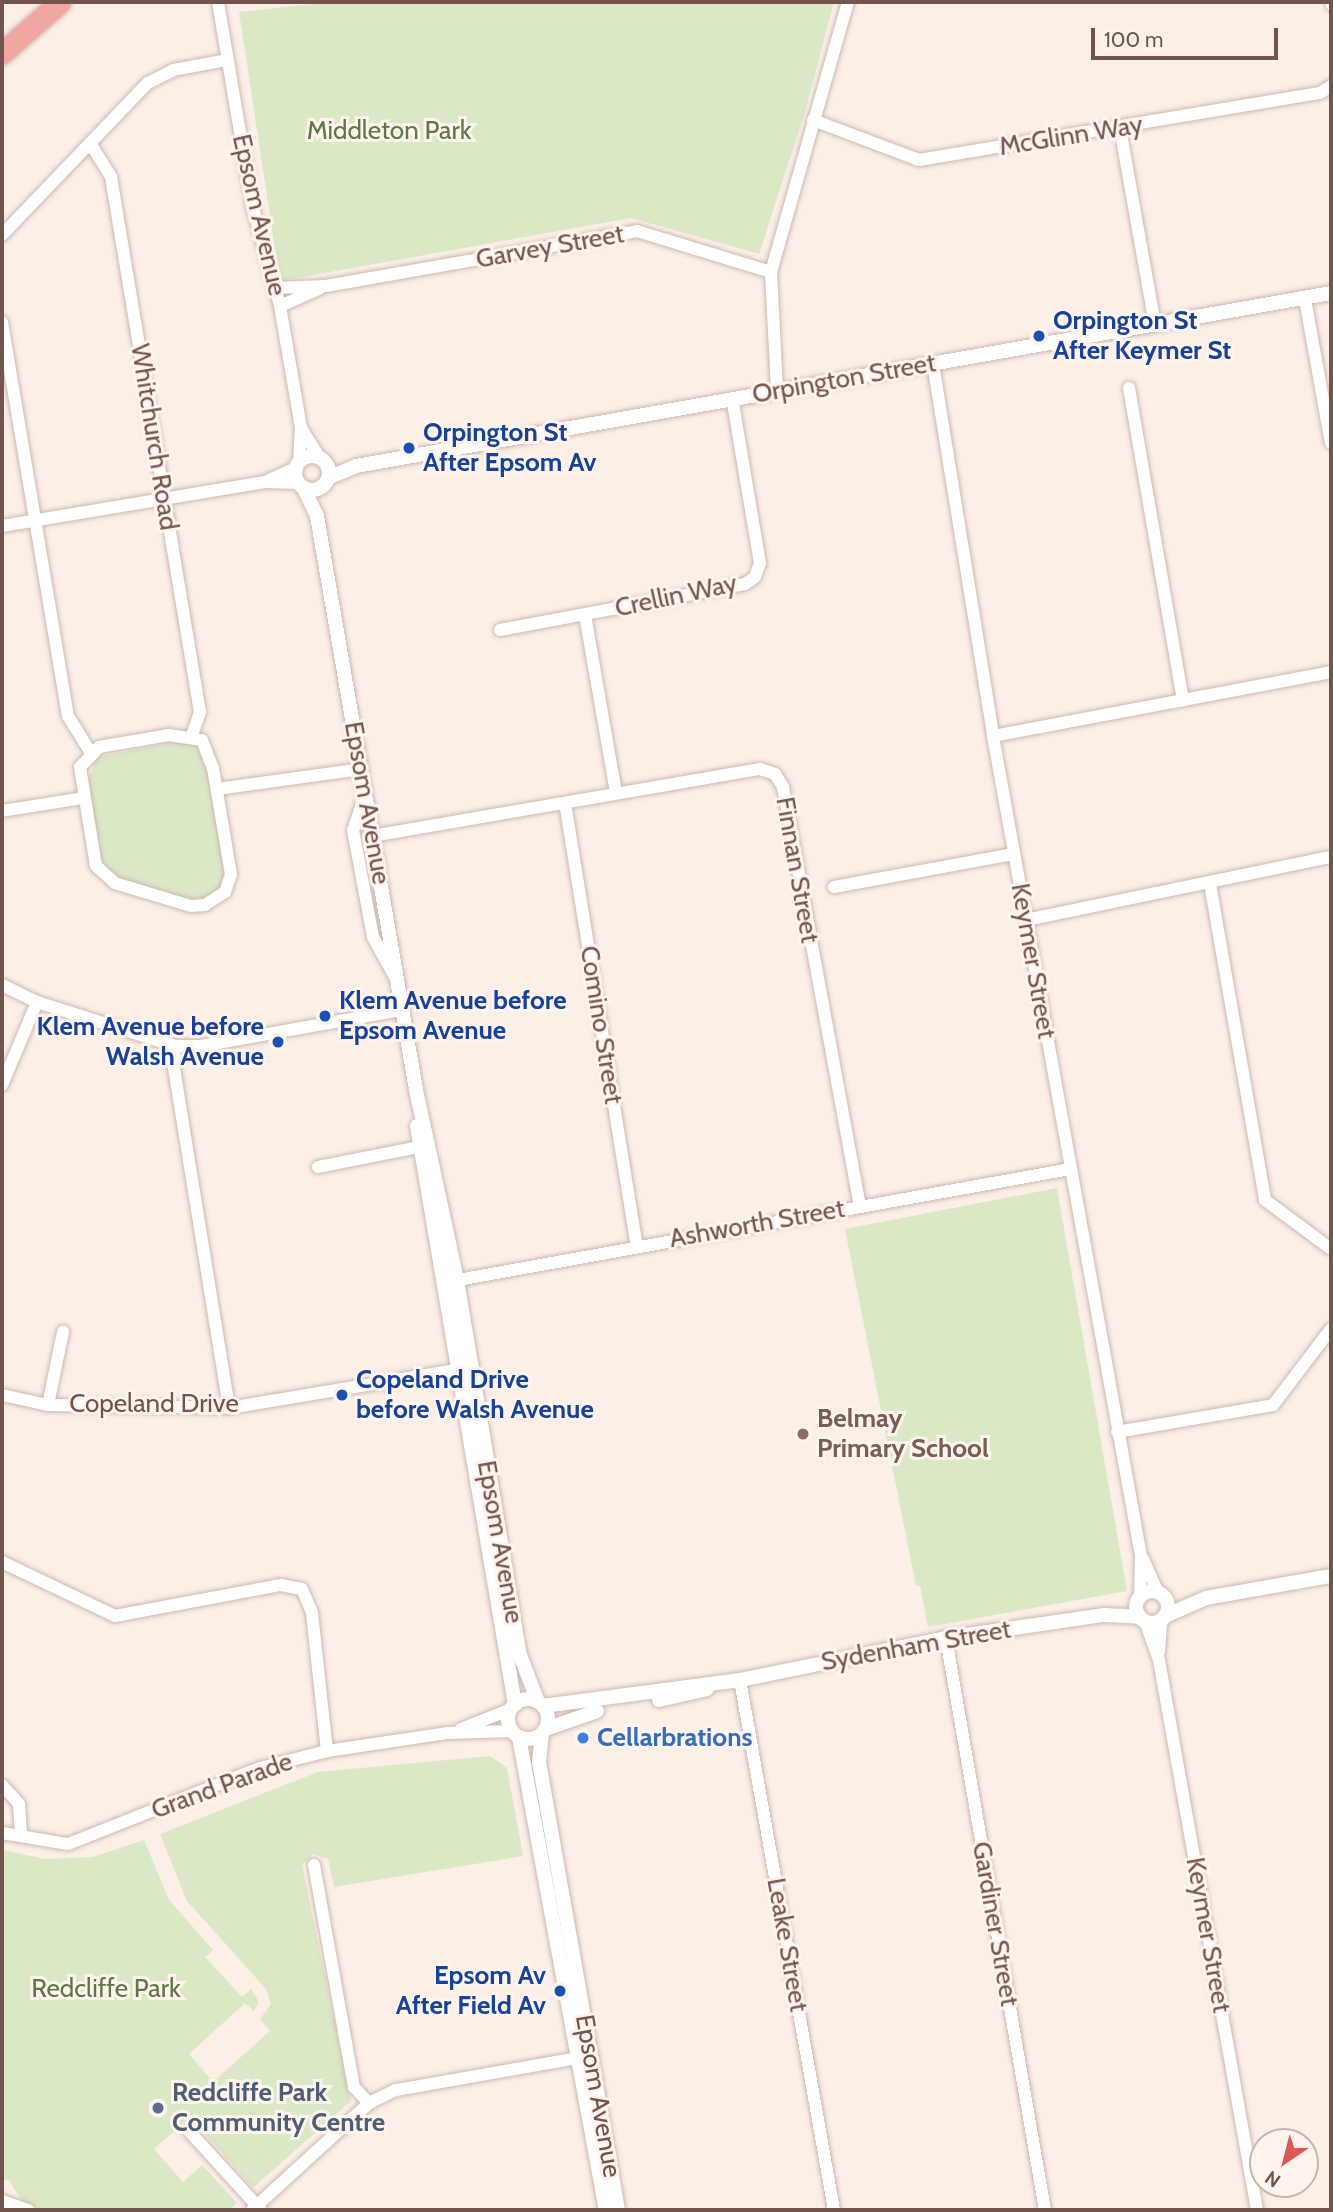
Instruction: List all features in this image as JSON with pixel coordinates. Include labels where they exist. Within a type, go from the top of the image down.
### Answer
[{"type":"highway","points":[[2,53],[60,2]]},
{"type":"street","name":"Epsom Avenue","points":[[218,2],[253,208],[280,306],[301,427],[297,465],[300,485],[317,516],[425,1146],[451,1281],[513,1707]]},
{"type":"street","points":[[777,390],[771,272],[848,2]]},
{"type":"street","points":[[2,234],[158,76],[227,60]]},
{"type":"street","name":"McGlinn Way","points":[[813,120],[919,160],[1320,93],[1331,86]]},
{"type":"street","points":[[1120,128],[1155,324]]},
{"type":"street","name":"Whitchurch Road","points":[[90,144],[111,177],[200,712],[192,735]]},
{"type":"street","name":"Garvey Street","points":[[275,288],[326,286],[637,231],[771,272]]},
{"type":"street","name":"Garvey Street","points":[[280,306],[326,286]]},
{"type":"street","name":"Orpington Street","points":[[325,482],[356,466],[1331,293]]},
{"type":"street","points":[[1305,299],[1331,443]]},
{"type":"street","points":[[2,322],[33,520],[68,716],[91,753]]},
{"type":"street","name":"Keymer Street","points":[[933,364],[993,736],[1141,1556],[1138,1598]]},
{"type":"street","points":[[1129,388],[1183,700]]},
{"type":"street","name":"Crellin Way","points":[[500,630],[745,584],[755,576],[760,562],[732,398]]},
{"type":"street","name":"Epsom Avenue","points":[[301,427],[322,460]]},
{"type":"street","points":[[2,526],[266,482],[300,485],[325,482],[322,460],[308,457],[266,482]]},
{"type":"street","name":"Orpington Street","points":[[322,460],[356,466]]},
{"type":"street","name":"Epsom Avenue","points":[[317,516],[325,482]]},
{"type":"street","points":[[585,615],[616,793]]},
{"type":"street","points":[[993,736],[1331,672]]},
{"type":"street","points":[[192,735],[208,749],[217,789],[228,886],[218,900],[191,906],[103,876],[96,866],[80,767],[99,747],[192,735]]},
{"type":"street","points":[[217,789],[361,769]]},
{"type":"street","name":"Finnan Street","points":[[372,836],[760,769],[775,774],[783,787],[860,1206]]},
{"type":"street","points":[[365,794],[354,830],[373,936],[397,981]]},
{"type":"street","points":[[2,811],[83,798]]},
{"type":"street","name":"Comino Street","points":[[565,803],[637,1245]]},
{"type":"street","points":[[834,887],[1014,854]]},
{"type":"street","points":[[1026,920],[1331,857]]},
{"type":"street","points":[[1210,884],[1265,1200],[1331,1249]]},
{"type":"street","points":[[2,985],[37,1002],[175,1046],[201,1046],[402,1010]]},
{"type":"street","points":[[2,1085],[37,1002]]},
{"type":"street","points":[[175,1046],[174,1068],[229,1408]]},
{"type":"street","points":[[318,1167],[425,1146]]},
{"type":"street","name":"Ashworth Street","points":[[451,1281],[637,1245],[1070,1169]]},
{"type":"street","points":[[1117,1432],[1273,1405],[1331,1329]]},
{"type":"street","points":[[48,1405],[63,1332]]},
{"type":"street","name":"Epsom Avenue","points":[[465,1368],[520,1655],[541,1704]]},
{"type":"street","name":"Copeland Drive","points":[[2,1395],[48,1405],[229,1408],[465,1368]]},
{"type":"street","name":"Keymer Street","points":[[1141,1556],[1160,1593]]},
{"type":"street","points":[[2,1562],[115,1616],[281,1585],[302,1590],[312,1613],[327,1751]]},
{"type":"street","points":[[1163,1618],[1206,1598],[1331,1576]]},
{"type":"street","points":[[1160,1593],[1206,1598]]},
{"type":"street","points":[[1160,1593],[1167,1604],[1163,1618]]},
{"type":"street","name":"Sydenham Street","points":[[1104,1615],[1138,1598],[1160,1593]]},
{"type":"street","points":[[1138,1598],[1142,1619]]},
{"type":"street","name":"Sydenham Street","points":[[541,1704],[734,1681],[946,1638],[1104,1615],[1163,1618]]},
{"type":"street","name":"Keymer Street","points":[[1159,1660],[1163,1618]]},
{"type":"street","name":"Keymer Street","points":[[1142,1619],[1159,1660],[1257,2210]]},
{"type":"street","name":"Gardiner Street","points":[[946,1638],[1045,2210]]},
{"type":"street","name":"Sydenham Street","points":[[544,1732],[582,1713],[690,1695],[734,1681]]},
{"type":"street","name":"Leake Street","points":[[734,1681],[834,2210]]},
{"type":"street","points":[[524,1700],[541,1704],[548,1717],[544,1732],[531,1739],[516,1734],[513,1707],[524,1700]]},
{"type":"street","name":"Grand Parade","points":[[447,1733],[513,1707]]},
{"type":"street","name":"Epsom Avenue","points":[[544,1732],[539,1762],[606,2210]]},
{"type":"street","name":"Grand Parade","points":[[2,1833],[68,1844],[260,1768],[327,1751],[447,1733],[516,1734]]},
{"type":"street","name":"Epsom Avenue","points":[[516,1734],[618,2210]]},
{"type":"street","points":[[2,1785],[19,1804],[22,1836]]},
{"type":"street","points":[[314,1865],[354,2087],[369,2103]]},
{"type":"street","points":[[189,2131],[257,2209],[369,2103],[396,2090],[585,2057]]},
{"type":"street","points":[[2,2201],[28,2210]]},
{"type":"green space","name":"Middleton Park","points":[[330,2],[834,2],[803,119],[759,254],[631,218],[280,281],[239,12]]},
{"type":"green space","points":[[184,740],[199,746],[206,756],[227,877],[219,894],[193,904],[116,879],[108,872],[101,860],[88,778],[98,757]]},
{"type":"green space","points":[[1057,1188],[1127,1591],[928,1627],[920,1586],[916,1586],[845,1229]]},
{"type":"green space","name":"Redcliffe Park","points":[[490,1756],[507,1768],[523,1856],[334,1887],[328,1859],[313,1854],[302,1865],[351,2101],[253,2188],[190,2117],[154,2149],[183,2182],[202,2165],[237,2203],[229,2210],[44,2210],[23,2203],[9,2180],[2,2179],[2,1850],[45,1859],[93,1857],[144,1840],[169,1900],[213,1950],[205,1957],[242,1997],[251,1989],[259,2002],[254,2011],[245,2003],[189,2054],[213,2082],[270,2031],[260,2019],[271,2004],[266,1989],[187,1901],[160,1834],[318,1772]]},
{"type":"place","name":"Orpington St After Keymer St","points":[[1039,336]]},
{"type":"place","name":"Orpington St After Epsom Av","points":[[409,448]]},
{"type":"place","name":"Klem Avenue before Epsom Avenue","points":[[325,1016]]},
{"type":"place","name":"Klem Avenue before Walsh Avenue","points":[[278,1042]]},
{"type":"place","name":"Copeland Drive before Walsh Avenue","points":[[342,1395]]},
{"type":"place","name":"Belmay Primary School","points":[[803,1434]]},
{"type":"place","name":"Cellarbrations","points":[[583,1738]]},
{"type":"place","name":"Epsom Av After Field Av","points":[[560,1991]]},
{"type":"place","name":"Redcliffe Park Community Centre","points":[[158,2108]]}]
